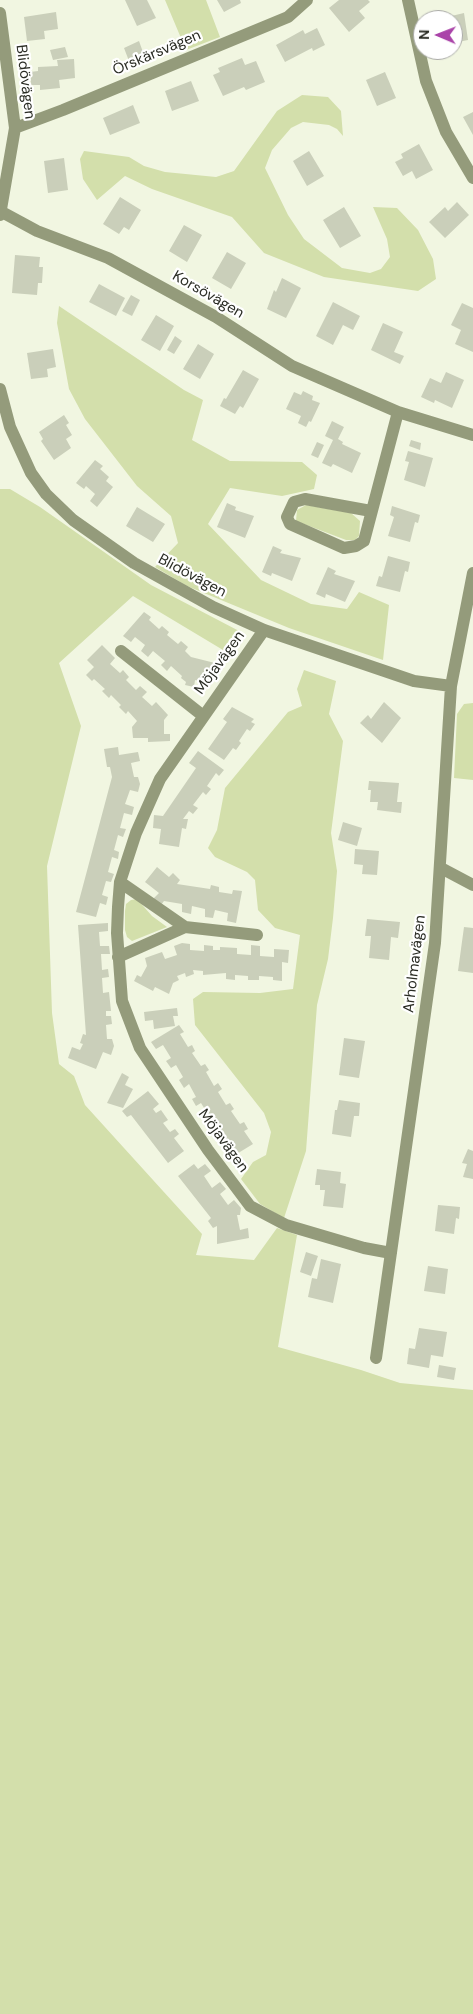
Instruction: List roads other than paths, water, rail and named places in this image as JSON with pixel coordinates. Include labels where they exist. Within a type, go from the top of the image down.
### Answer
[{"type":"street","name":"Örskärsvägen","points":[[15,128],[64,110],[288,16],[307,0]]},
{"type":"street","points":[[408,0],[426,81],[446,132],[473,178]]},
{"type":"street","name":"Blidövägen","points":[[0,12],[15,128],[0,213]]},
{"type":"street","name":"Korsövägen","points":[[0,213],[37,231],[108,258],[216,317],[292,366],[398,412],[473,435]]},
{"type":"street","name":"Blidövägen","points":[[0,390],[10,427],[31,473],[46,494],[73,520],[134,564],[214,607],[264,630],[414,681],[451,686]]},
{"type":"street","points":[[371,511],[305,499],[294,502],[287,517],[290,524],[344,548],[356,546],[364,540],[398,412]]},
{"type":"street","name":"Arholmavägen","points":[[376,1358],[435,943],[451,686],[473,573]]},
{"type":"street","name":"Möjavägen","points":[[264,630],[202,715],[160,779],[136,833],[120,882],[117,933],[122,1001],[140,1048],[208,1150],[250,1206],[286,1224],[364,1248],[391,1253]]},
{"type":"street","name":"Möjavägen","points":[[121,651],[202,715]]},
{"type":"street","points":[[441,868],[473,885]]},
{"type":"street","points":[[120,882],[185,927],[257,935]]},
{"type":"street","points":[[118,957],[185,927]]}]
